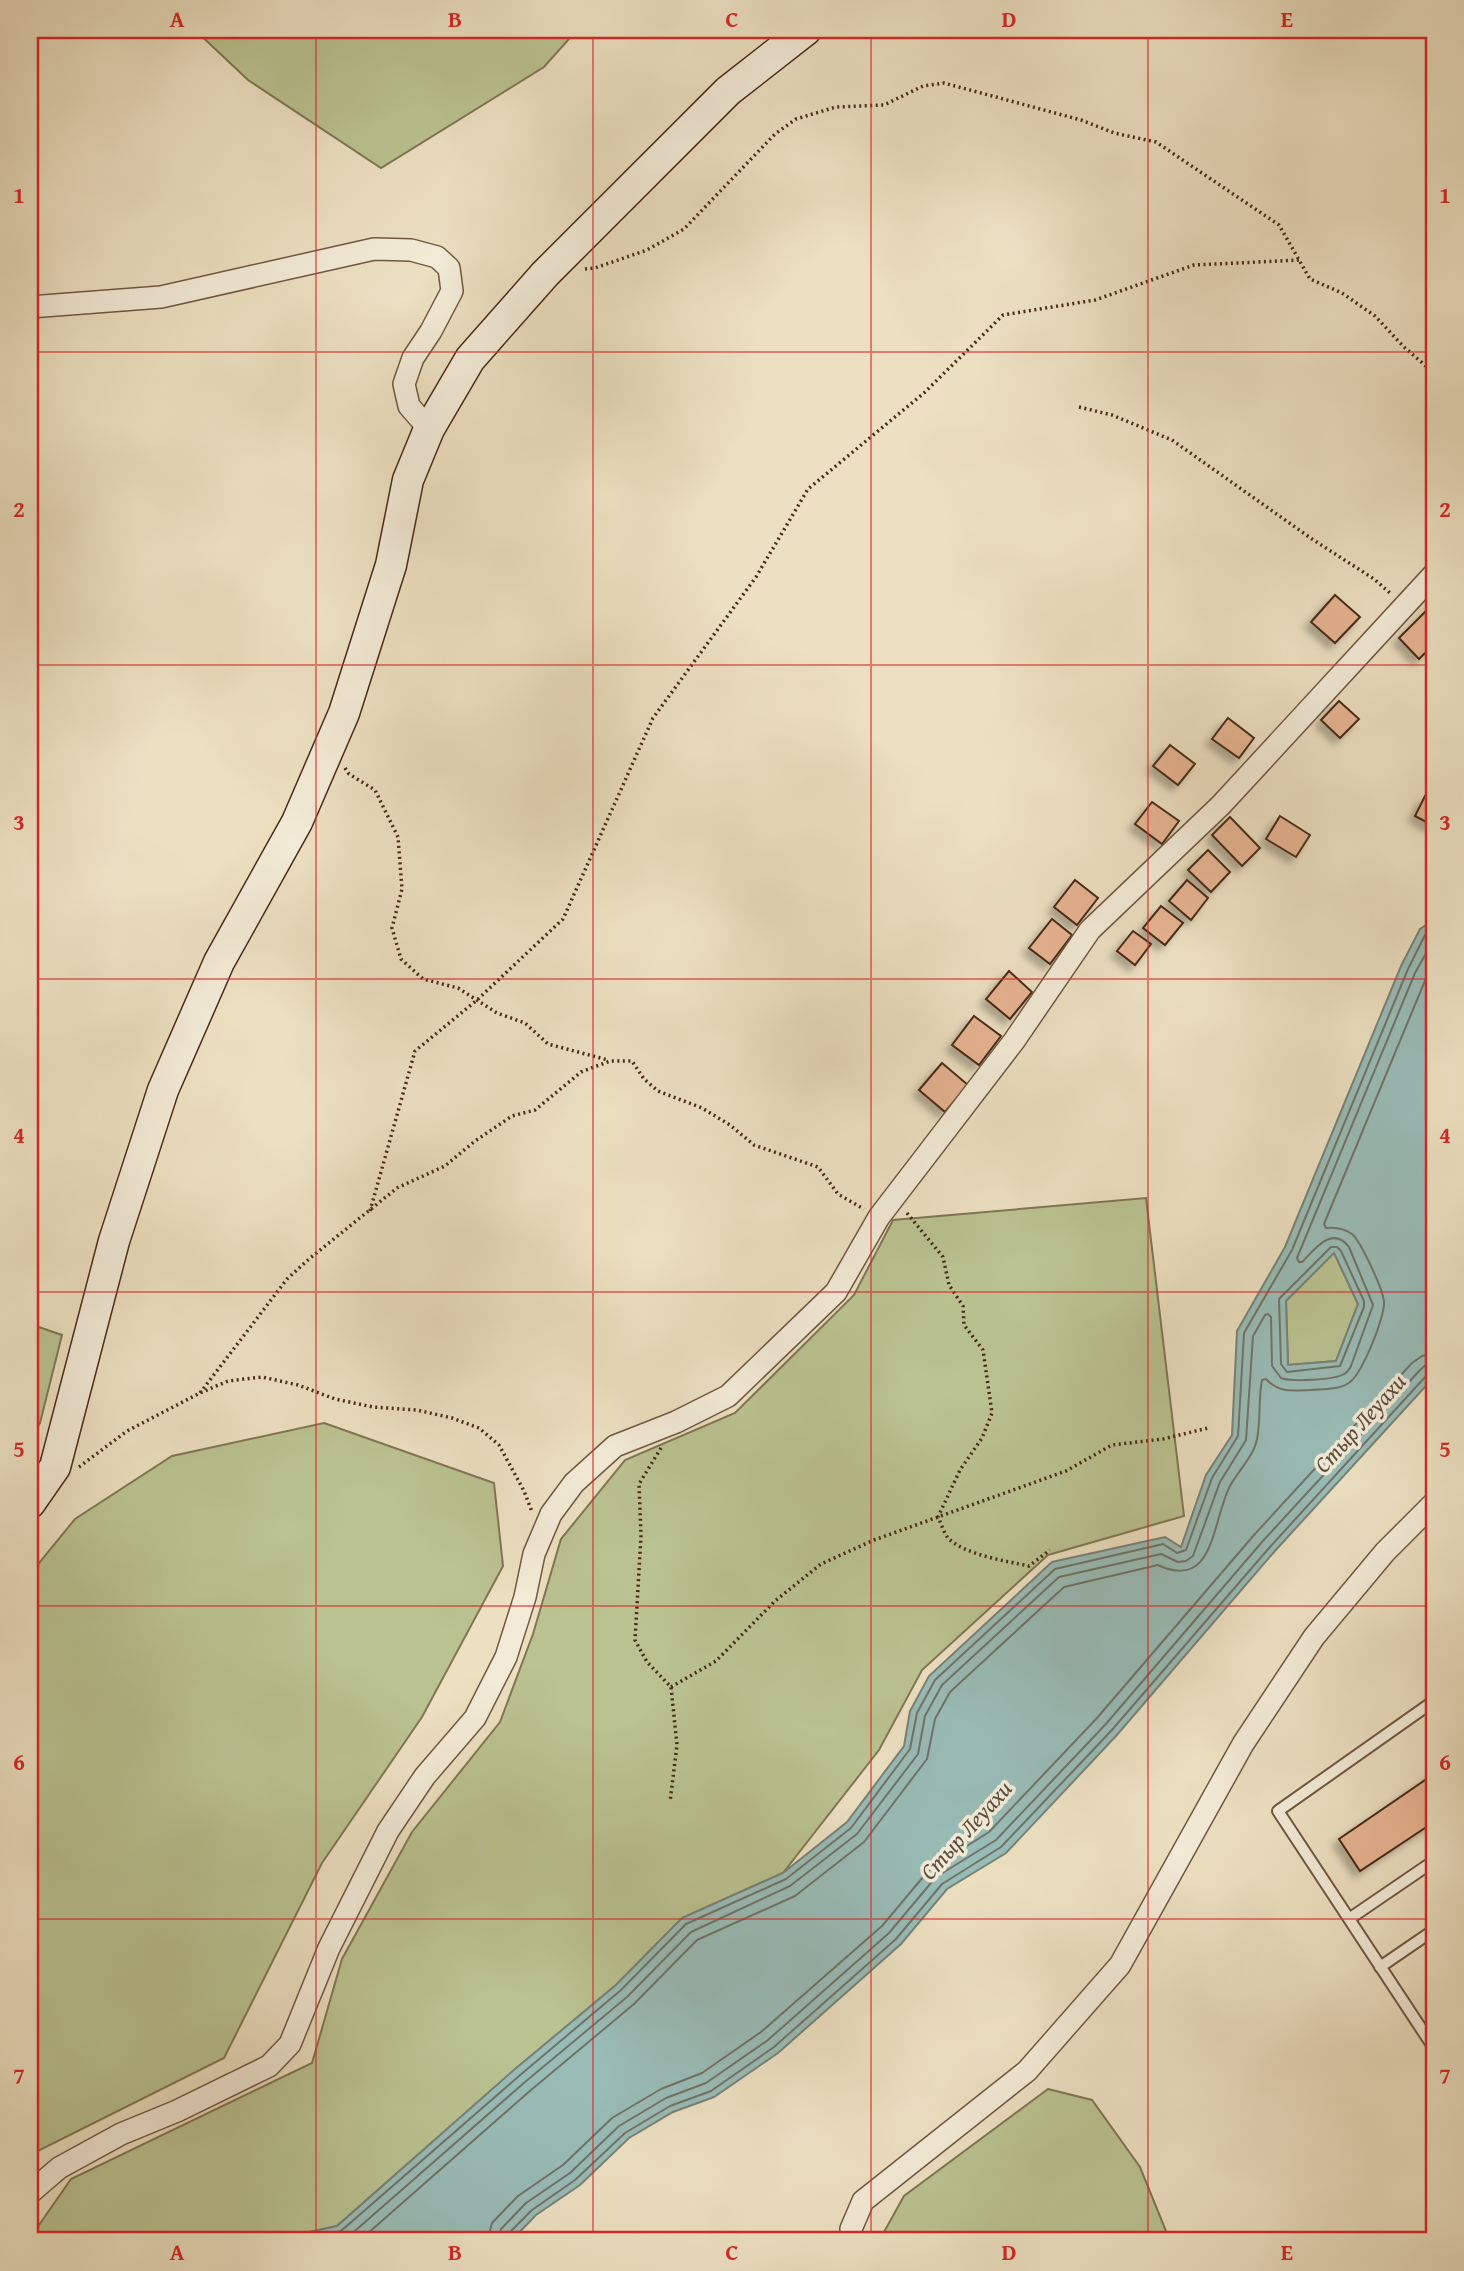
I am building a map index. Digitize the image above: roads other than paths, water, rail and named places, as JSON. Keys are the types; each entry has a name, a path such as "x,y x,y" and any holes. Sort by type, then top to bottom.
{"main road":[{"path":"30,1503 55,1467 114,1241 163,1090 219,962 297,822 344,713 391,565 408,480 429,429 470,359 545,274 728,90 806,30"}],"street":[{"path":"30,306 161,297 374,248 411,250 437,257 449,268 452,291 413,358 404,384 409,406 429,429"},
{"path":"30,2193 58,2168 121,2134 177,2111 269,2066 290,2044 329,1948 388,1830 425,1776 475,1718 506,1657 525,1597 534,1554 551,1514 574,1483 615,1446 676,1422 728,1396 836,1292 879,1217 1014,1041 1090,930 1221,805 1434,574"},
{"path":"852,2241 851,2229 863,2201 1027,2071 1120,1965 1243,1744 1314,1637 1385,1552 1434,1503"}],"lane":[{"path":"1434,1701 1278,1811 1430,2042 1434,2039"},
{"path":"1349,1919 1434,1861"},
{"path":"1380,1967 1434,1930"}],"water":[{"name":"Стыр Леуахи","path":"1434,920 1434,1377 1274,1552 1116,1736 1006,1853 947,1889 901,1944 778,2053 714,2097 673,2112 629,2138 580,2185 536,2215 511,2241 268,2241 337,2226 514,2070 616,1985 682,1918 783,1873 847,1822 904,1746 910,1711 929,1676 1052,1562 1165,1537 1181,1547 1206,1475 1232,1435 1237,1331 1285,1247 1401,966 1420,929","holes":["1334,1253 1358,1304 1336,1361 1288,1365 1286,1301"]}]}
